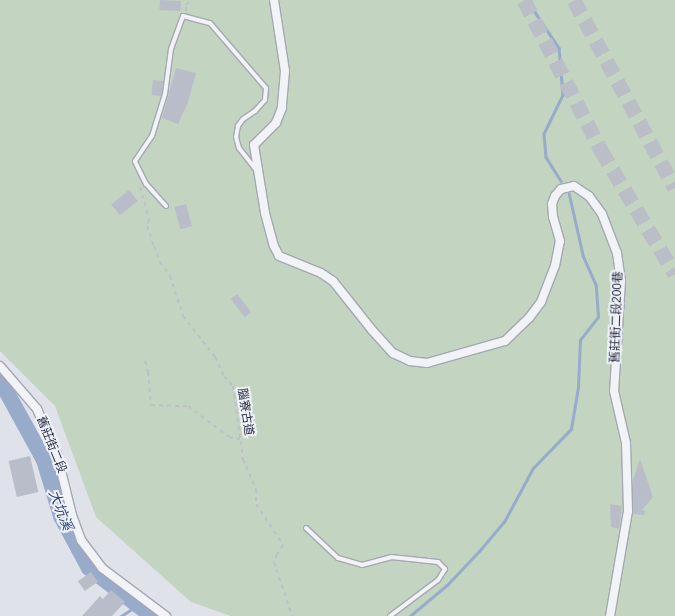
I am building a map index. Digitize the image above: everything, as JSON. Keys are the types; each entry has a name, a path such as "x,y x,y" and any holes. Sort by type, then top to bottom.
{"street":[{"path":"258,172 254,145 276,123 282,108 285,71 274,0"},
{"name":"舊莊街二段200巷","path":"258,172 264,213 279,256 321,273 333,281 393,353 410,361 426,363 505,341 529,318 541,302 556,266 560,241 553,217 552,204 555,196 561,189 574,186 588,196 602,214 617,253 621,281 614,391 626,443 628,511 610,616"},
{"name":"舊莊街二段","path":"0,366 37,410 57,454 72,515 81,540 102,568 166,616"}],"lane":[{"path":"166,206 146,184 134,161 152,136 165,94 171,49 183,16 210,23 266,88 265,100 238,126 236,137 239,148 258,172"},
{"path":"306,528 338,558 362,565 390,557 438,562 445,568 438,580 390,616"}],"path":[{"path":"186,17 186,5 191,0"},
{"name":"腦寮古道","path":"138,184 149,220 147,226 160,262 170,276 183,316 215,357 224,376 233,386 243,459 256,489 256,504 283,544 274,562 292,616"},
{"path":"145,361 151,405 188,406 229,437 240,439"}],"green space":[{"path":"0,0 675,0 675,616 231,616 191,602 96,517 55,406 0,351"}],"building":[{"path":"160,0 181,1 180,11 159,10"},
{"path":"176,68 196,73 188,102 178,124 162,118"},
{"path":"153,80 163,81 161,96 151,95"},
{"path":"129,190 138,201 120,215 111,204"},
{"path":"186,204 192,226 180,229 174,207"},
{"path":"237,294 251,312 245,317 231,299"},
{"path":"30,456 38,492 17,497 9,461"},
{"path":"640,459 653,497 642,510 645,511 644,515 633,514 633,480"},
{"path":"610,504 622,506 619,529 611,527"},
{"path":"91,572 98,582 85,591 78,581"},
{"path":"111,590 125,602 112,616 82,616 100,596 103,599"}],"waterway":[{"path":"527,0 559,48 563,95 544,134 546,157 561,181"},
{"path":"410,616 447,585 481,549 504,522 533,468 571,429 578,387 580,340 598,317 596,286 583,257 569,195"},
{"name":"大坑溪","path":"0,380 44,460 61,516 89,568 152,616"},
{"path":"121,616 138,605"}],"tunnel":[{"path":"524,0 601,150 675,274"},
{"path":"574,0 675,188"}]}
